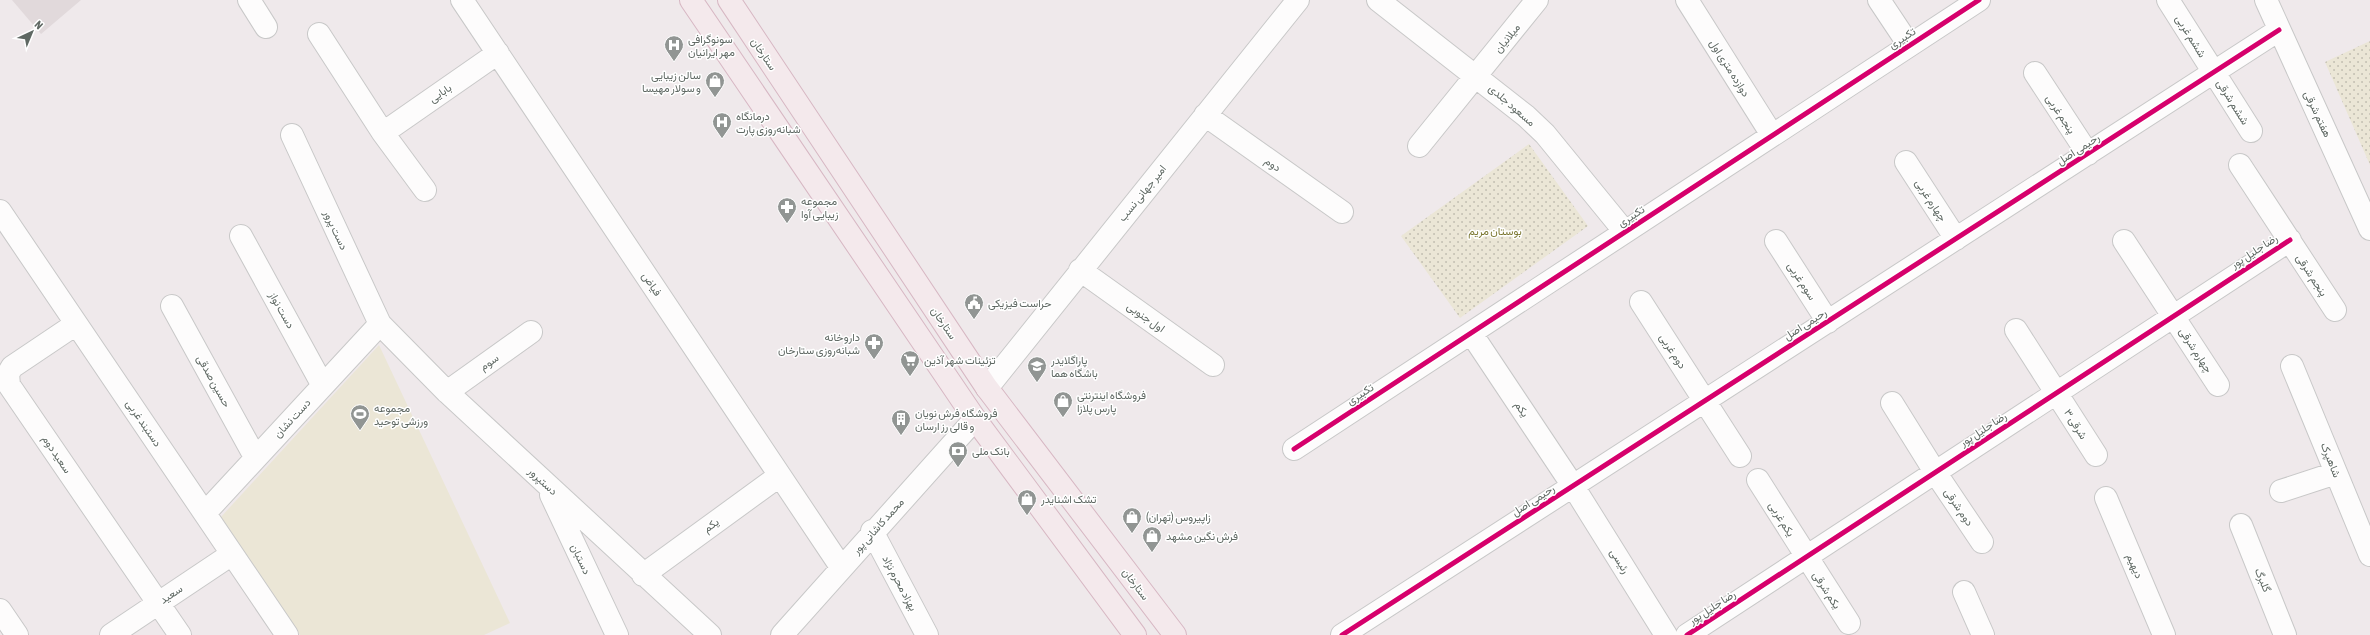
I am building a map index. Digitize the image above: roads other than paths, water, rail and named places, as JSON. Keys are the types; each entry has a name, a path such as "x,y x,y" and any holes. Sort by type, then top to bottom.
{"main road":[{"path":"691,0 975,419 1135,635"},
{"name":"ستارخان","path":"728,0 987,388 1175,635"}],"street":[{"path":"249,0 266,27"},
{"name":"فیاض","path":"462,0 779,476 842,567"},
{"name":"امیر جهانی نسب","path":"987,388 1080,270 1298,0"},
{"name":"مسعود جلدی","path":"1378,0 1476,76 1545,134 1625,232"},
{"name":"میلانیان","path":"1419,146 1537,0"},
{"name":"دوازده متری اول","path":"1687,0 1772,135"},
{"path":"1879,0 1909,45"},
{"name":"تکبیری","path":"1294,449 1978,0"},
{"name":"ششم غربی","path":"2168,0 2214,72"},
{"name":"هفتم شرقی","path":"2266,0 2370,229"},
{"name":"رحیمی اصل","path":"1342,635 1368,628 1573,486 2279,30"},
{"path":"319,34 383,133 425,190"},
{"name":"بابایی","path":"383,133 498,53"},
{"name":"ششم شرقی","path":"2214,72 2251,131"},
{"name":"پنجم غربی","path":"2035,73 2088,154"},
{"name":"دوم","path":"1205,115 1342,212"},
{"name":"دست پرور","path":"292,135 380,324"},
{"name":"چهارم غربی","path":"1906,162 1956,239"},
{"path":"2240,165 2290,240"},
{"name":"دستبند غربی","path":"0,211 287,635"},
{"name":"دست نواز","path":"241,236 322,384"},
{"name":"سوم غربی","path":"1776,240 1828,322"},
{"name":"پنجم شرقی","path":"2290,240 2335,310"},
{"name":"رضا جلیل پور","path":"1687,635 2290,240"},
{"path":"2124,241 2174,316"},
{"name":"اول جنوبی","path":"1080,270 1213,365"},
{"name":"دوم غربی","path":"1641,302 1705,401"},
{"name":"حسین صدقی","path":"172,306 255,457"},
{"name":"چهارم شرقی","path":"2174,316 2218,385"},
{"name":"سعید دوم","path":"76,324 12,367 8,374 9,385 180,635"},
{"name":"دست نشان","path":"204,513 322,384 380,324"},
{"name":"دستپرور","path":"380,324 447,392 710,635"},
{"path":"2016,330 2057,393"},
{"name":"سوم","path":"447,392 530,332"},
{"name":"یکم","path":"1471,333 1573,486"},
{"name":"شاهپرک","path":"2292,366 2370,555"},
{"name":"۳ شرقی","path":"2057,393 2096,455"},
{"path":"1705,401 1740,456"},
{"path":"1892,402 1935,472"},
{"name":"محمد کاشانی پور","path":"782,635 872,531 975,419"},
{"name":"دوم شرقی","path":"1935,472 1982,542"},
{"path":"2281,491 2336,473"},
{"name":"یکم","path":"643,574 779,476"},
{"name":"یکم غربی","path":"1758,480 1806,557"},
{"name":"دستبان","path":"545,483 617,635"},
{"name":"رئیسی","path":"1573,486 1666,635"},
{"name":"دیهیم","path":"2106,498 2164,635"},
{"name":"گلبرگ","path":"2241,525 2286,635"},
{"name":"بهزاد محرم نژاد","path":"872,531 927,635"},
{"name":"سعید","path":"111,635 232,554"},
{"name":"یکم شرقی","path":"1806,557 1849,623"},
{"path":"1964,592 1982,635"},
{"path":"0,610 17,635"}],"place":[{"name":"سونوگرافی مهر ایرانیان","path":"674,62"},
{"name":"سالن زیبایی و سولار مهیسا","path":"715,98"},
{"name":"درمانگاه شبانه‌روزی پارت","path":"722,139"},
{"name":"مجموعه زیبایی آوا","path":"787,224"},
{"name":"حراست فیزیکی","path":"974,320"},
{"name":"داروخانه شبانه‌روزی ستارخان","path":"874,360"},
{"name":"تزئینات شهر آذین","path":"910,377"},
{"name":"پاراگلایدر باشگاه هما","path":"1037,383"},
{"name":"فروشگاه اینترنتی پارس پلازا","path":"1063,418"},
{"name":"مجموعه ورزشی توحید","path":"360,431"},
{"name":"فروشگاه فرش نویان و قالی رز ارسان","path":"901,436"},
{"name":"بانک ملی","path":"958,468"},
{"name":"تشک اشنایدر","path":"1027,516"},
{"name":"زاپیروس (تهران)","path":"1132,534"},
{"name":"فرش نگین مشهد","path":"1152,553"}],"park label":[{"name":"بوستان مریم","path":"1495,231"}]}
